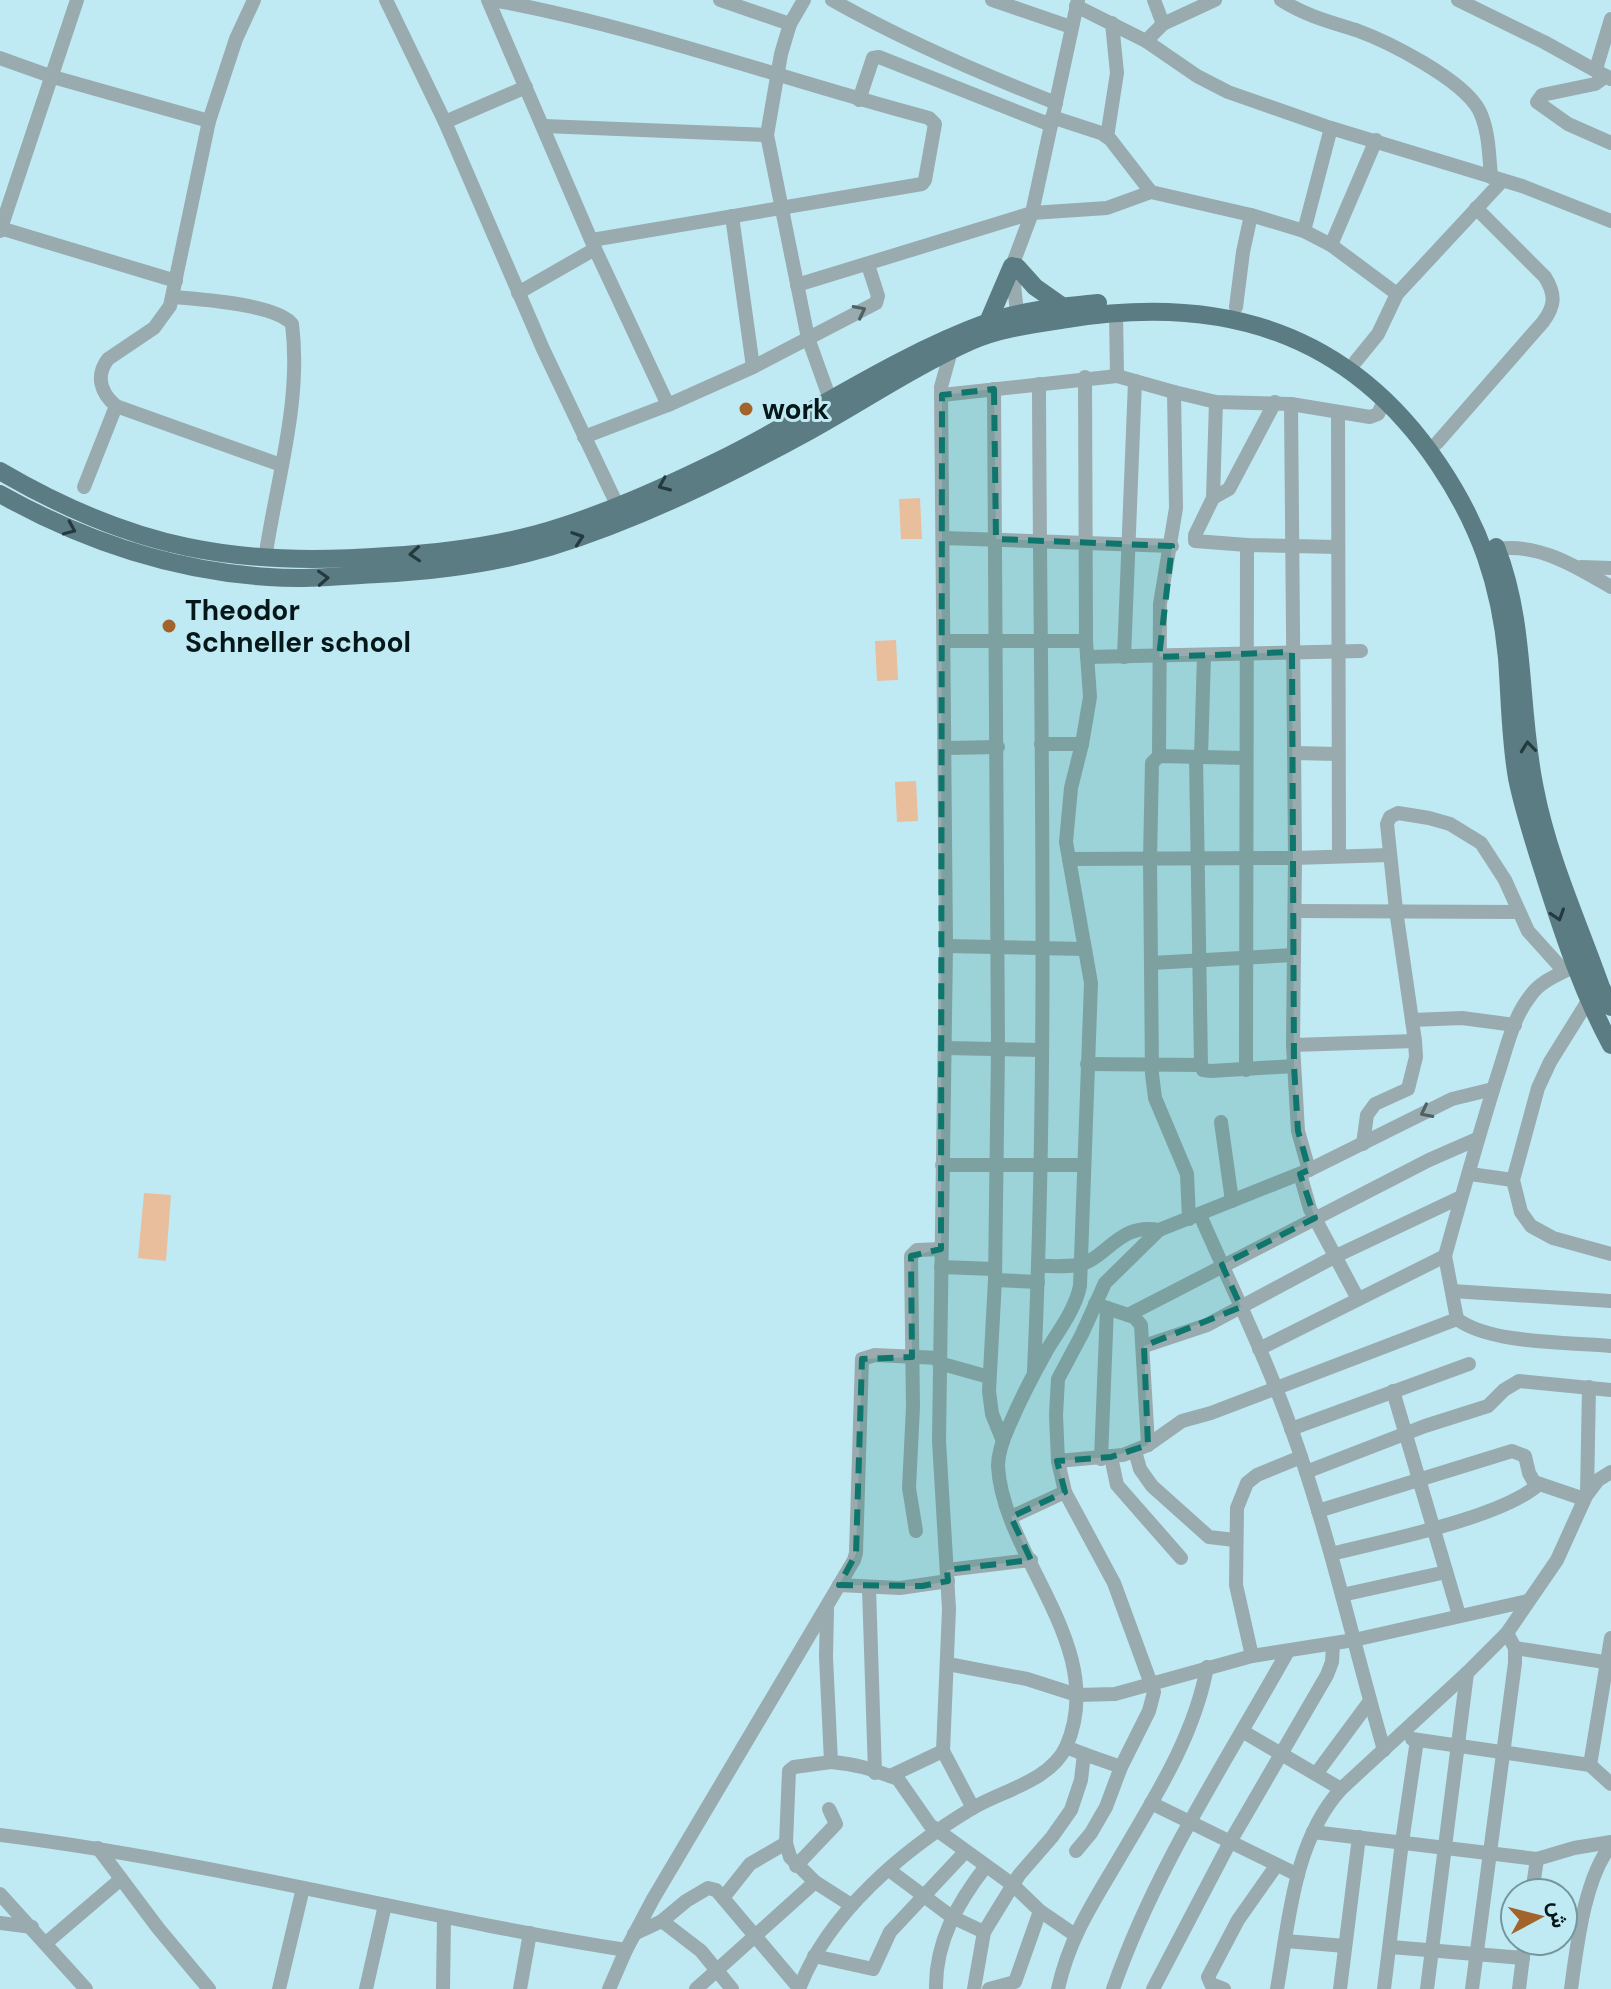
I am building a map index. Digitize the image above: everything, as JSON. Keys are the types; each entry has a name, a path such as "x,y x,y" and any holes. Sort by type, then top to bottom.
{"main road":[{"path":"988,322 1014,264 1035,287 1062,306"},
{"path":"621,512 682,495 803,434 926,363 974,340 1062,306 1127,300 1184,300 1236,307 1279,320 1322,341 1356,361 1387,387 1437,443 1498,549 1513,602 1515,663 1512,735 1522,799 1570,969 1611,1045"},
{"path":"0,494 68,529 148,558 217,572 273,578 315,578 543,549 621,512 937,343 988,322 1116,312 1175,311 1251,323 1298,341 1347,368 1385,399 1440,467 1483,544 1515,663 1542,820 1601,987 1611,1007"},
{"path":"0,471 72,510 134,534 186,548 265,559 313,561 464,558"}],"street":[{"path":"77,0 0,229 176,281"},
{"path":"254,0 236,39 209,121 173,297 166,314 154,328 115,353 103,365 101,373 103,391 116,406 281,465"},
{"path":"386,0 445,122 518,293 621,512"},
{"path":"491,0 567,15 777,73 934,121 924,181 593,245 518,293"},
{"path":"491,0 593,245 668,405"},
{"path":"720,0 790,24"},
{"path":"804,0 790,24 777,73 767,135 808,338 831,402"},
{"path":"832,0 890,31 1008,84 1053,115"},
{"path":"992,0 1071,27"},
{"path":"1154,0 1163,24"},
{"path":"1146,41 1163,24 1196,3 1215,0"},
{"path":"1281,0 1303,12 1384,42 1462,90 1479,110 1496,179 1476,208 1397,294 1378,334 1356,361"},
{"path":"1458,0 1604,75"},
{"path":"1022,320 1014,264 1032,213 1077,3 1228,92 1331,128 1496,179 1611,221"},
{"path":"1611,19 1604,75 1595,84 1542,95 1537,102 1568,124 1611,143"},
{"path":"1107,137 1117,73 1112,23"},
{"path":"859,100 873,58 879,57 1053,115 1107,137 1151,192"},
{"path":"0,58 53,77 209,121"},
{"path":"445,122 526,87"},
{"path":"544,126 767,135"},
{"path":"1304,231 1331,128"},
{"path":"1331,245 1376,140"},
{"path":"797,285 1032,213 1107,208 1151,192 1251,215 1304,231 1331,245 1397,294"},
{"path":"1437,443 1543,322 1553,305 1551,287 1545,277 1476,208"},
{"path":"1236,307 1251,215"},
{"path":"732,216 753,367"},
{"path":"584,437 668,405 753,367 877,302 868,265"},
{"path":"173,297 236,305 282,316 292,324 295,379 265,559"},
{"path":"1116,312 1117,376"},
{"path":"951,351 942,391 946,946 939,1441 947,1576 948,1664 943,1751 973,1808"},
{"path":"926,363 942,391"},
{"path":"942,391 994,389 1117,376 1216,402 1275,402 1375,416 1385,399"},
{"path":"634,1934 662,1921 708,1888 716,1890 799,1989 814,1956 851,1905 939,1831 973,1808 1041,1773 1066,1747 1072,1727 1077,1695 1063,1632 1011,1517 999,1473 999,1452 1034,1373 1075,1304 1080,1286 1091,983 1066,842 1071,788 1090,697 1086,641 1085,377"},
{"path":"1124,657 1135,381"},
{"path":"1034,1373 1041,1050 1039,384"},
{"path":"994,389 998,1049 989,1377 990,1405 1003,1441"},
{"path":"1174,392 1176,508 1172,546 1161,595 1159,756 1152,763 1150,859 1155,1098 1187,1174 1194,1217 1222,1265 1241,1307 1301,1457 1331,1554 1384,1750"},
{"path":"1216,402 1213,498 1195,541 1337,547"},
{"path":"1213,498 1229,489 1275,402"},
{"path":"1291,404 1295,858 1293,1045 1298,1131 1315,1218 1358,1299"},
{"path":"84,487 116,406"},
{"path":"1338,412 1339,856"},
{"path":"944,538 1172,546"},
{"path":"1246,1070 1247,545"},
{"path":"1498,549 1515,547 1530,550 1577,567 1611,587"},
{"path":"1577,567 1611,568"},
{"path":"945,641 1086,641"},
{"path":"1087,657 1361,651"},
{"path":"1204,655 1198,859 1201,1065 1206,1071 1294,1066"},
{"path":"1041,744 1082,744"},
{"path":"946,748 998,747"},
{"path":"1294,753 1338,754"},
{"path":"1159,756 1245,758"},
{"path":"1363,1144 1367,1115 1375,1104 1408,1089 1416,1057 1387,824 1392,815 1410,814 1450,824 1481,843 1505,880 1532,937 1570,969 1536,989 1522,1008 1493,1089 1445,1256 1457,1319 1471,1329 1496,1335 1611,1346"},
{"path":"1041,842 1066,842"},
{"path":"1069,859 1390,855"},
{"path":"1295,911 1519,912"},
{"path":"946,946 1084,949"},
{"path":"1152,963 1294,955"},
{"path":"1588,1001 1550,1062 1538,1088 1513,1180 1521,1212 1531,1226 1553,1238 1611,1254"},
{"path":"1412,1020 1462,1018 1515,1025"},
{"path":"1293,1045 1415,1041"},
{"path":"945,1048 1041,1050"},
{"path":"1087,1064 1201,1065"},
{"path":"1076,1851 1101,1819 1153,1698 1153,1684 1114,1583 1065,1492 1058,1461 1058,1379 1101,1306 1114,1272 1159,1230 1305,1172 1452,1099 1493,1089"},
{"path":"1221,1122 1232,1201"},
{"path":"1128,1315 1439,1154 1477,1139"},
{"path":"942,1165 1083,1165"},
{"path":"1470,1174 1513,1180"},
{"path":"1144,1346 1207,1325 1336,1256 1461,1197"},
{"path":"1038,1266 1080,1265 1125,1235 1139,1229 1159,1230"},
{"path":"916,1531 909,1488 911,1256 917,1250 941,1249"},
{"path":"1259,1349 1445,1256"},
{"path":"941,1267 1038,1282"},
{"path":"1452,1291 1611,1301"},
{"path":"1101,1306 1128,1315 1141,1325 1144,1346 1143,1475 1209,1537 1235,1540"},
{"path":"1101,1306 1106,1458 1117,1485 1181,1558"},
{"path":"1058,1461 1106,1458 1142,1448 1182,1421 1211,1413 1457,1319"},
{"path":"609,1989 634,1934 856,1554 862,1359 875,1355 939,1360 989,1377"},
{"path":"1291,1429 1469,1364"},
{"path":"1306,1472 1494,1404 1504,1390 1519,1381 1611,1390"},
{"path":"1586,1496 1589,1387"},
{"path":"1393,1391 1459,1615"},
{"path":"1318,1511 1420,1482 1512,1451 1525,1456 1531,1478 1539,1484 1586,1496"},
{"path":"1252,1656 1236,1585 1237,1508 1247,1483 1257,1475 1301,1457"},
{"path":"1277,1989 1298,1875 1313,1832 1325,1810 1341,1789 1507,1633 1557,1560 1586,1496 1598,1480 1611,1472"},
{"path":"1331,1554 1433,1528 1522,1497 1539,1484"},
{"path":"1011,1517 1065,1492"},
{"path":"839,1585 910,1587 947,1576 1031,1560"},
{"path":"1342,1595 1446,1572"},
{"path":"869,1588 883,1775"},
{"path":"948,1664 1027,1679 1077,1695 1115,1694 1252,1656 1354,1640 1528,1601"},
{"path":"827,1604 831,1762"},
{"path":"1472,1989 1515,1648 1507,1633"},
{"path":"1590,1765 1610,1663 1611,1638"},
{"path":"1153,1989 1230,1842 1327,1675 1332,1662 1333,1644"},
{"path":"1515,1648 1610,1663"},
{"path":"1113,1989 1138,1919 1288,1651"},
{"path":"1058,1989 1075,1935 1151,1803 1195,1715 1207,1667"},
{"path":"1427,1989 1467,1673"},
{"path":"1316,1774 1370,1701"},
{"path":"1242,1731 1341,1789"},
{"path":"1399,1736 1590,1765 1611,1784"},
{"path":"1384,1989 1417,1740"},
{"path":"1066,1747 1121,1767"},
{"path":"883,1775 943,1751"},
{"path":"974,1989 984,1932 1013,1885 1071,1810 1081,1780 1084,1754"},
{"path":"851,1905 815,1882 790,1857 786,1843 789,1771 794,1767 831,1762 862,1765 901,1781 926,1820 1075,1935"},
{"path":"1151,1803 1298,1875"},
{"path":"796,1866 836,1824 829,1809"},
{"path":"1313,1832 1537,1859 1574,1848 1611,1844"},
{"path":"0,1835 191,1864 444,1918 626,1950"},
{"path":"1340,1989 1359,1837"},
{"path":"723,1898 750,1864 786,1843"},
{"path":"1571,1989 1592,1884 1611,1844"},
{"path":"98,1848 209,1989"},
{"path":"814,1956 873,1969 890,1932 965,1852"},
{"path":"1534,1877 1537,1859"},
{"path":"936,1989 941,1948 952,1917 986,1866"},
{"path":"1224,1989 1208,1982 1208,1977 1233,1928 1276,1866"},
{"path":"889,1870 952,1917 984,1932"},
{"path":"46,1943 121,1879"},
{"path":"696,1989 815,1882"},
{"path":"279,1989 303,1888"},
{"path":"0,1894 86,1989"},
{"path":"366,1989 385,1905"},
{"path":"989,1989 1015,1982 1040,1911"},
{"path":"443,1989 444,1918"},
{"path":"662,1921 689,1940 732,1989"},
{"path":"0,1923 32,1927"},
{"path":"520,1989 530,1933"},
{"path":"1286,1941 1345,1946"},
{"path":"1391,1947 1523,1958 1519,1989"}],"highlighted area":[{"path":"994,389 996,539 1172,546 1159,657 1292,652 1294,1066 1298,1131 1309,1170 1300,1174 1315,1218 1222,1265 1241,1307 1144,1346 1148,1445 1111,1457 1057,1461 1065,1492 1011,1517 1031,1560 947,1570 948,1581 922,1586 839,1585 856,1554 862,1359 912,1357 911,1256 941,1249 942,395"}],"shaded area":[{"path":"920,498 922,539 901,539 899,499"},
{"path":"896,640 898,680 877,681 875,641"},
{"path":"916,781 918,821 897,822 895,782"},
{"path":"144,1193 171,1195 166,1261 138,1258"}],"place":[{"name":"work","path":"746,409"},
{"name":"Theodor Schneller school","path":"169,626"}]}
